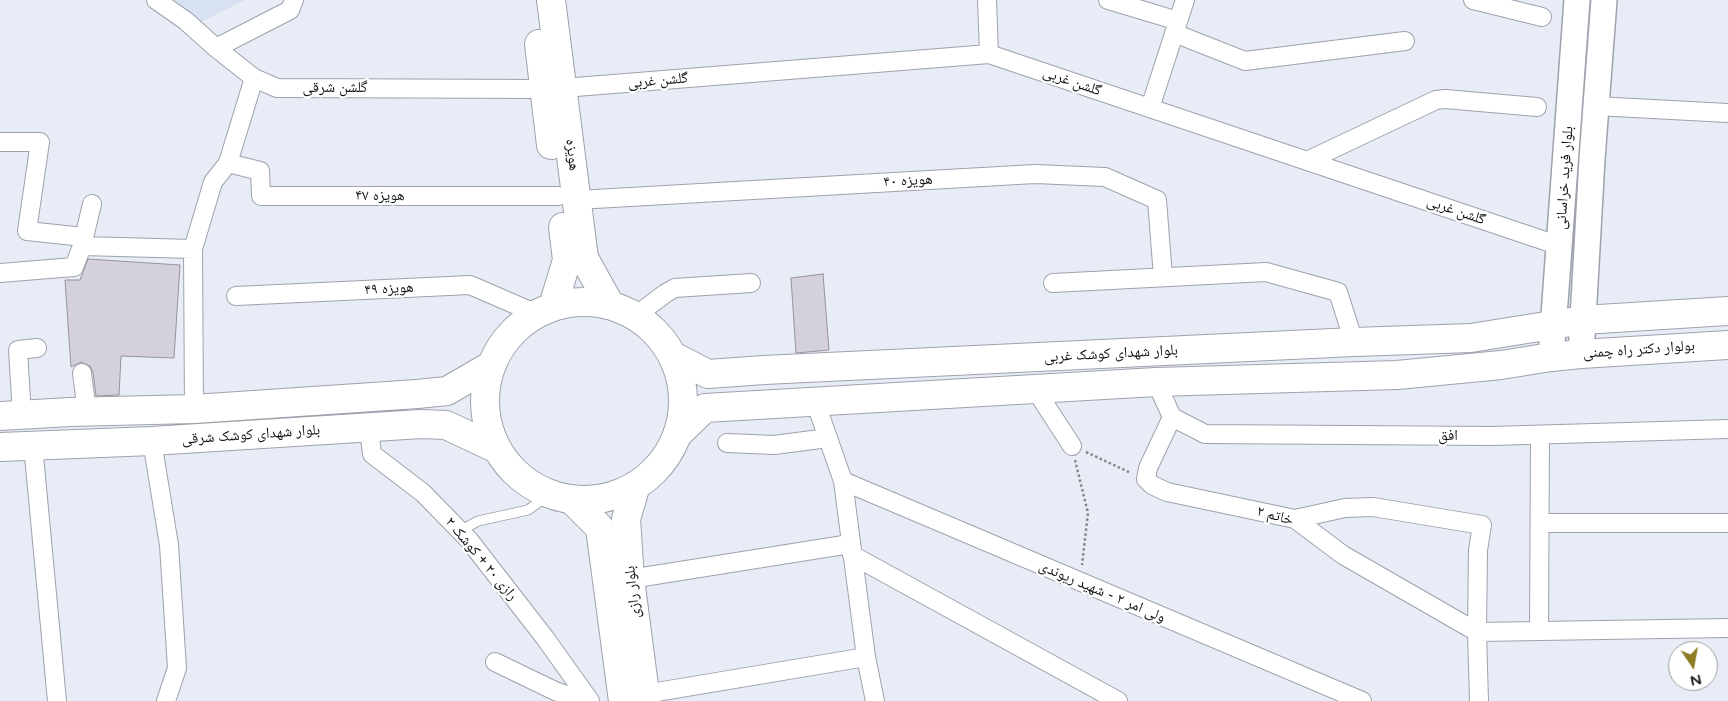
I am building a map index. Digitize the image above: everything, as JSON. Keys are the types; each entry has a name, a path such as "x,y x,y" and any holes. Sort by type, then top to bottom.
{"main road":[{"name":"هویزه","path":"534,0 553,89 568,198 584,258 610,305"},
{"name":"هویزه","path":"552,0 553,89"},
{"name":"هویزه","path":"545,310 567,260 568,198"},
{"path":"497,449 488,424 485,398 490,366 500,348 516,329 545,310 587,302 610,305 635,316 657,333 673,356 684,395 678,435 671,450 661,463 650,475 636,485 611,496 562,498"},
{"path":"1553,324 1582,320 1728,312"},
{"name":"بلوار شهدای کوشک غربی","path":"673,356 708,374 1354,342 1471,338 1553,324"},
{"path":"1392,341 1397,375"},
{"name":"بولوار دکتر راه چمنی","path":"1551,357 1728,345"},
{"name":"بلوار شهدای کوشک غربی","path":"678,435 705,408 1156,382 1397,375 1492,366 1551,357"},
{"name":"بلوار شهدای کوشک شرقی","path":"11,416 194,409 447,391 490,366"},
{"path":"446,425 454,418 456,408 453,399 447,391"},
{"name":"بلوار شهدای کوشک شرقی","path":"0,447 152,441 421,424 446,425 497,449"},
{"name":"بلوار رازی","path":"497,449 519,476 562,498 600,528 638,699"},
{"name":"بلوار رازی","path":"636,485 626,519 638,699"}],"street":[{"name":"گلشن شرقی","path":"156,0 186,21 254,78 276,88 553,89"},
{"path":"216,48 290,10 294,0"},
{"path":"987,0 989,54"},
{"path":"1108,0 1176,27 1245,61 1405,40"},
{"path":"1150,108 1185,0"},
{"path":"1473,0 1542,17"},
{"name":"بلوار فرید خراسانی","path":"1551,357 1577,0"},
{"name":"بلوار فرید خراسانی","path":"1581,354 1592,159 1604,0"},
{"name":"گلشن غربی","path":"553,89 989,54 1560,246"},
{"path":"194,409 193,249 213,182 228,163 254,78"},
{"path":"1307,161 1436,100 1445,99 1537,107"},
{"path":"1596,106 1728,114"},
{"path":"0,142 40,142 27,231 83,242 193,249"},
{"path":"1566,156 1592,159"},
{"name":"هویزه ۴۷","path":"228,163 260,170 261,196 568,198"},
{"name":"هویزه ۴۰","path":"568,198 1035,174 1106,177 1157,200 1163,277"},
{"path":"0,273 74,268 83,242 92,204"},
{"path":"1053,283 1266,272 1338,292 1354,342"},
{"path":"635,316 675,288 752,282"},
{"name":"هویزه ۴۹","path":"236,296 470,285 545,310"},
{"path":"11,416 18,350 37,348"},
{"path":"82,373 87,412"},
{"path":"1146,480 1148,468 1172,417 1156,382"},
{"path":"1035,389 1072,446"},
{"path":"815,401 843,481 866,657 878,700"},
{"name":"افق","path":"1172,417 1205,434 1540,435 1728,429"},
{"name":"رازی ۲۰ + کوشک ۲","path":"369,428 372,454 423,493 469,540 545,638 590,701"},
{"path":"1539,630 1540,435"},
{"path":"727,443 774,445 828,438"},
{"path":"152,441 169,545 177,668 166,701"},
{"path":"33,446 57,701"},
{"name":"خاتم ۲","path":"1146,480 1167,492 1295,519 1343,555 1477,632"},
{"name":"ولی امر ۲ - شهید ریوندی","path":"843,481 1362,701"},
{"path":"1295,519 1345,508 1373,507 1482,525 1478,550 1477,632 1479,701"},
{"path":"1540,522 1728,522"},
{"path":"630,580 725,564 851,550 1118,701"},
{"path":"1477,632 1728,628"},
{"path":"638,699 745,677 866,657"},
{"path":"495,662 555,691 584,701"}],"lane":[{"path":"460,531 478,521 528,510 562,498"}],"path":[{"path":"1072,446 1146,480"},
{"path":"1072,446 1088,513 1080,582"}],"shaded area":[{"path":"171,0 245,0 201,22"}],"building":[{"path":"88,259 180,265 174,358 121,356 119,395 96,396 93,372 90,366 81,362 71,367 65,280 80,280"},
{"path":"823,274 829,350 796,353 791,278"}]}
